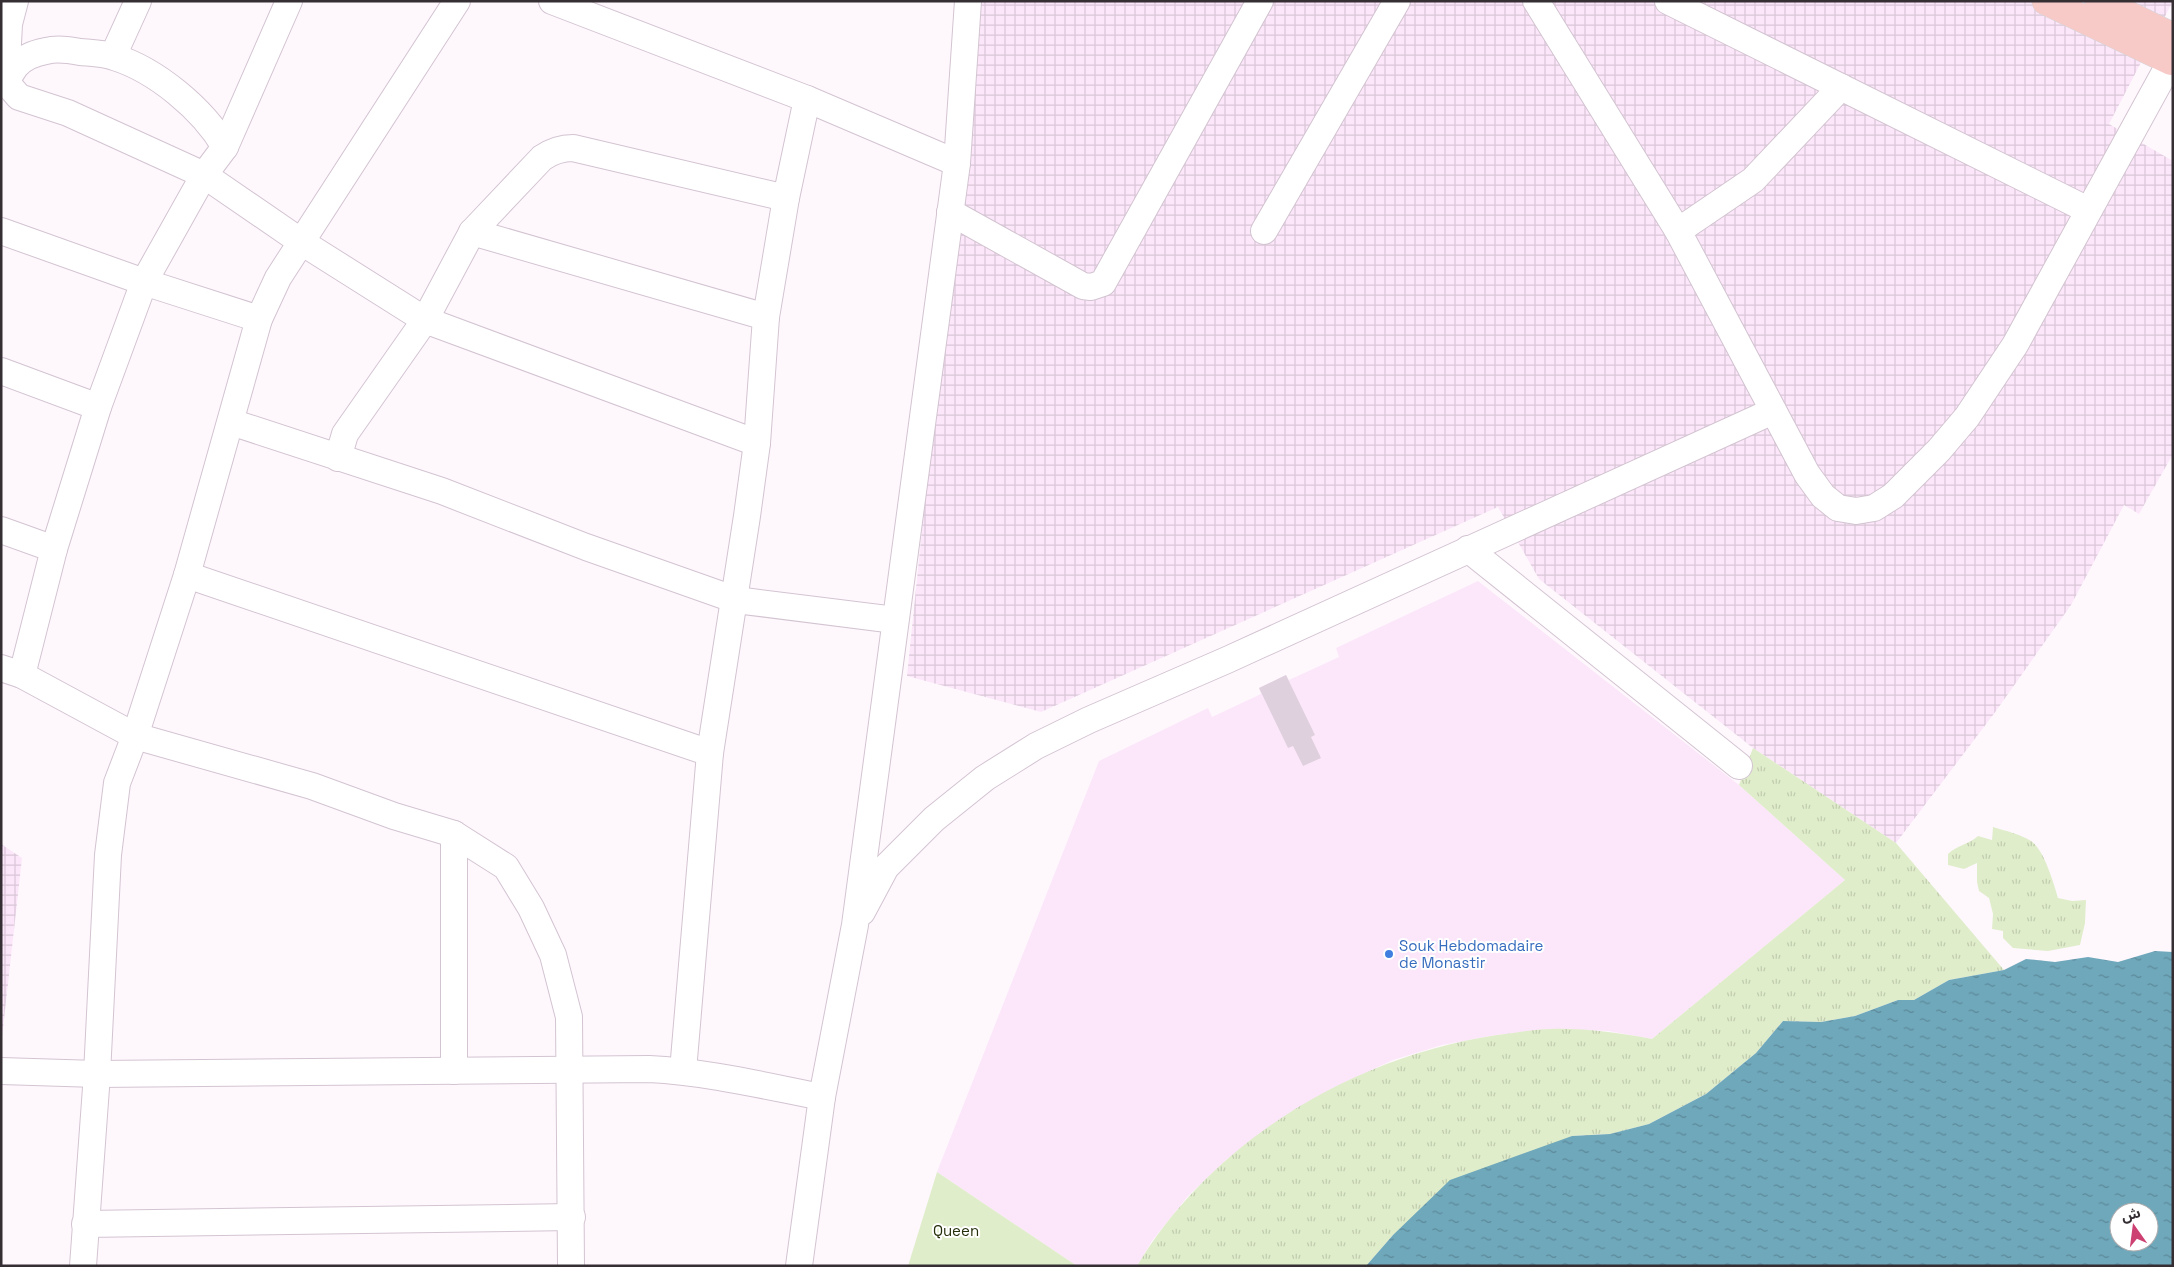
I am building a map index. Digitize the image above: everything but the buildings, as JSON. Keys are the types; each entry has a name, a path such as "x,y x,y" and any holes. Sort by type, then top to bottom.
{"main road":[{"path":"2046,1 2172,52"},
{"path":"2099,1 2172,52"}],"street":[{"path":"4,83 9,24 15,1"},
{"path":"113,56 138,1"},
{"path":"289,1 225,147 204,175 144,282 98,407 54,549 12,672 135,736 312,786 454,834 506,867 531,908 554,955 569,1017 571,1070 571,1266"},
{"path":"82,1266 97,1074 108,855 118,784 187,575 259,319 278,278 457,1"},
{"path":"552,1 807,99 957,163"},
{"path":"799,1266 822,1097 855,925 957,163 968,1"},
{"path":"950,212 1083,286 1091,287 1103,283 1260,1"},
{"path":"1264,230 1396,1"},
{"path":"1536,1 1678,232 1807,474 1823,496 1838,508 1856,511 1874,508 1894,496 1939,450 1967,417 1988,387 2015,345 2172,52"},
{"path":"1668,1 2088,210"},
{"path":"4,83 16,66 26,57 46,50 66,50 113,56 145,70 189,103 212,126 225,147"},
{"path":"4,83 19,97 68,113 204,175 303,242 425,320 756,443"},
{"path":"1678,232 1753,180 1841,87"},
{"path":"683,1071 710,753 736,600 756,443 766,316 786,198 807,99"},
{"path":"338,458 344,434 425,320 472,232 542,158 550,152 562,148 573,148 786,198"},
{"path":"1,231 144,282 259,319"},
{"path":"472,232 766,316"},
{"path":"1,371 98,407"},
{"path":"855,925 886,867 934,819 978,784 1027,752 1089,720 1227,660 1773,411"},
{"path":"231,422 442,491 586,547 736,600 895,620"},
{"path":"1,530 54,549"},
{"path":"1468,549 1739,766"},
{"path":"187,575 710,753"},
{"path":"454,834 454,1071"},
{"path":"1,1071 97,1074 571,1070 683,1071 822,1097"},
{"path":"85,1224 572,1217"}],"shaded area":[{"path":"970,1 2173,1 2109,124 2173,161 2173,454 2139,514 2124,505 2071,605 1996,711 1896,843 1753,748 1539,579 1498,507 1041,712 907,676 963,131"},
{"name":"Souk Hebdomadaire de Monastir","path":"1478,581 1739,785 1845,880 1652,1039 1608,1031 1550,1029 1496,1035 1442,1045 1393,1060 1331,1089 1275,1123 1227,1159 1188,1196 1152,1241 1137,1266 1077,1266 937,1172 1099,761 1208,708 1212,717 1261,694 1259,688 1286,675 1289,680 1339,657 1336,648"},
{"path":"1,844 22,858 1,1046"}],"green space":[{"path":"1753,748 1896,843 2004,970 1949,980 1914,1000 1898,1000 1855,1016 1821,1022 1783,1021 1756,1053 1706,1094 1649,1124 1610,1134 1572,1136 1393,1235 1366,1266 1137,1266 1169,1219 1208,1177 1251,1140 1298,1107 1349,1080 1402,1058 1457,1043 1551,1029 1602,1031 1652,1039 1845,880 1739,785"},
{"path":"1993,827 2022,836 2036,845 2048,867 2058,898 2072,901 2086,900 2085,923 2080,945 2048,951 2013,948 2003,938 2003,931 1992,929 1993,914 1989,898 1979,891 1977,863 1964,869 1948,865 1948,854 1978,836 1992,840"},
{"name":"Queen","path":"937,1172 1077,1266 908,1266"}],"water":[{"path":"2155,951 2173,952 2173,1266 1366,1266 1393,1235 1450,1180 1572,1136 1610,1134 1649,1124 1706,1094 1756,1053 1783,1021 1821,1022 1855,1016 1898,1000 1914,1000 1949,980 2004,970 2026,959 2055,962 2088,957 2118,962"}],"place":[{"name":"Souk Hebdomadaire de Monastir","path":"1389,954"}]}
